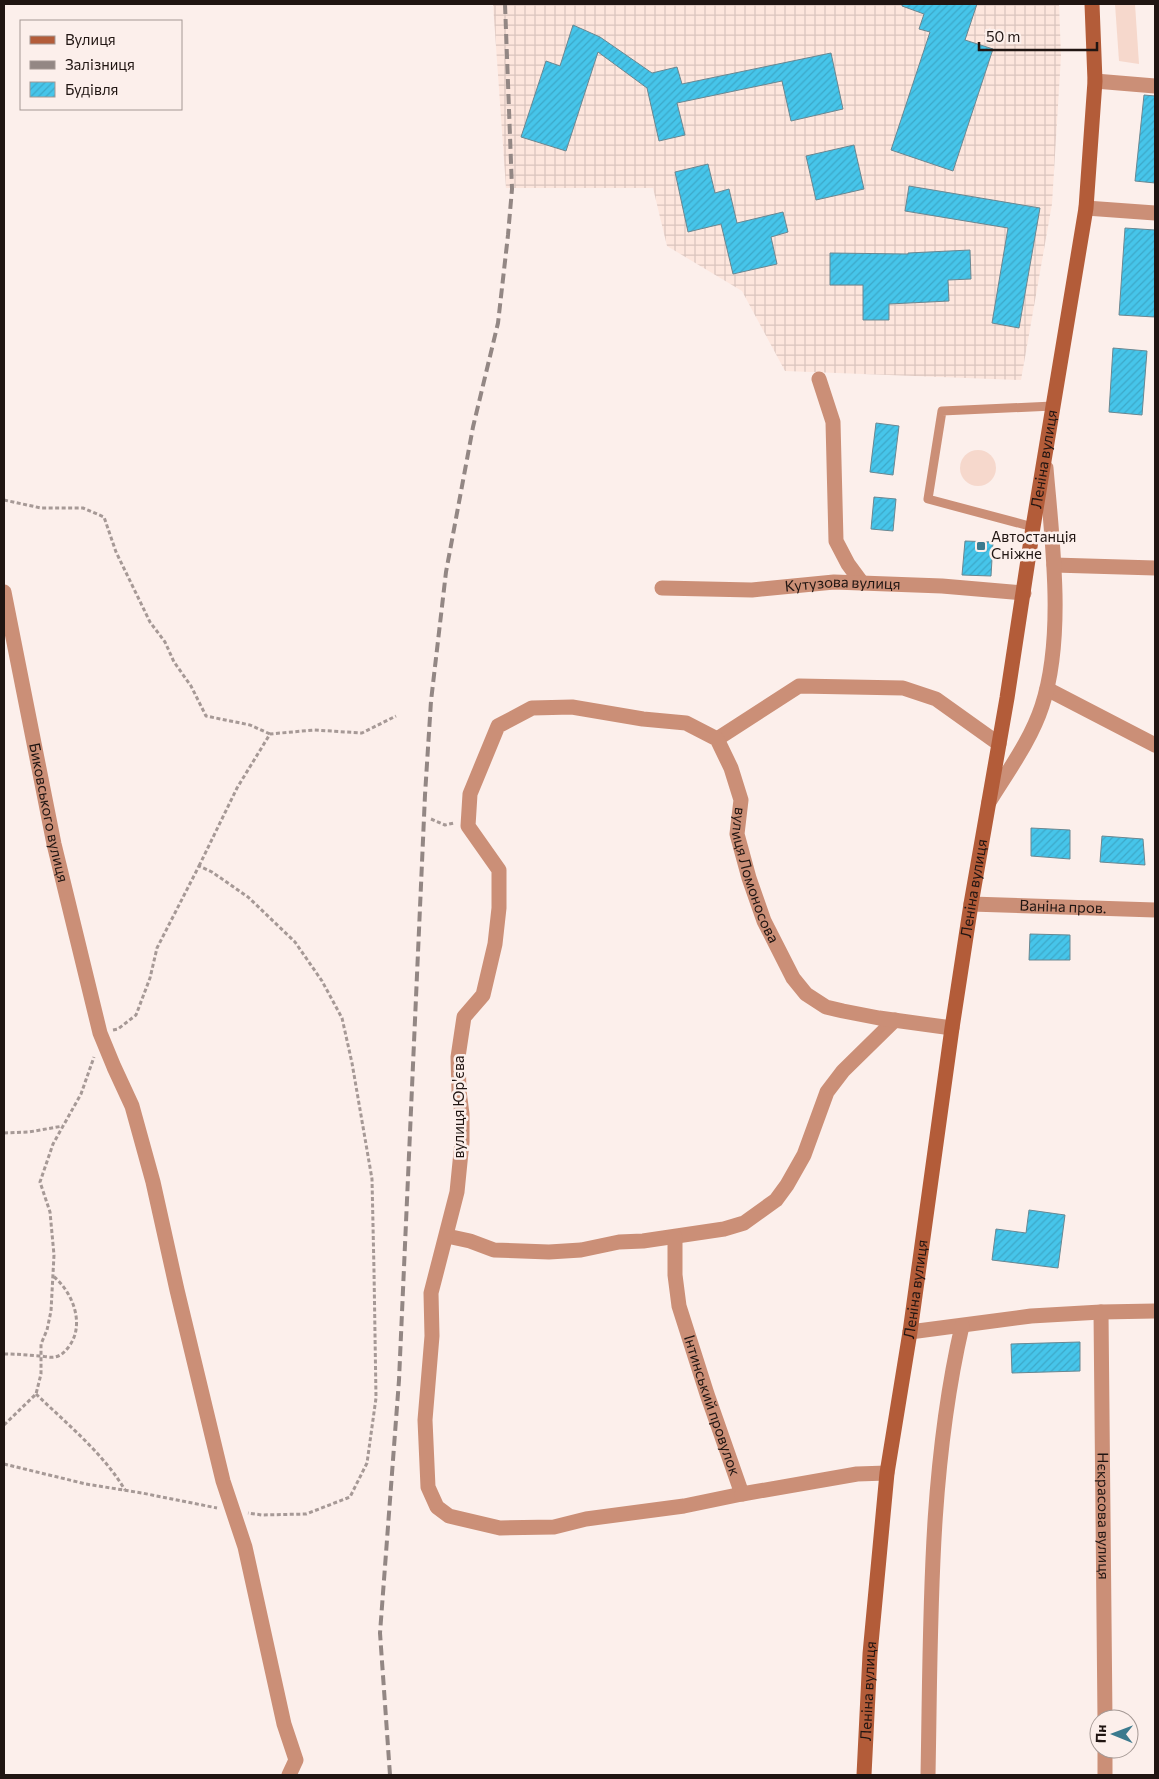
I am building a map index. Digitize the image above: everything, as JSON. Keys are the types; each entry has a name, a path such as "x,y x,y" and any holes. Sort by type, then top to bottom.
{"main road":[{"name":"Леніна вулиця","path":"864,1775 870,1654 887,1473 910,1332 971,904 1024,593 1033,527 1086,208 1094,81 1092,4"}],"street":[{"path":"1094,81 1155,86"},
{"path":"1086,208 1155,213"},
{"path":"819,379 833,422 836,541 848,564 862,583"},
{"path":"988,803 1034,725 1047,689 1051,666 1054,633 1054,565 1045,459"},
{"path":"1054,565 1155,568"},
{"name":"Кутузова вулиця","path":"662,588 752,590 834,582 942,586 1024,593"},
{"name":"Биковського вулиця","path":"4,592 54,844 100,1032 132,1106 153,1182 177,1290 224,1481 245,1547 284,1724 296,1760 289,1775"},
{"path":"468,819 470,794 498,726 532,708 572,707 643,719 686,723 717,739 799,686 903,688 936,699 999,744"},
{"path":"1047,689 1155,745"},
{"name":"вулиця Ломоносова","path":"717,739 741,800 737,834 764,922 793,978 806,994 826,1007 952,1028"},
{"name":"вулиця Юр'єва","path":"437,1507 428,1487 425,1420 432,1336 432,1293 457,1192 462,1142 458,1057 464,1017 483,995 495,944 498,908 499,870 468,826 468,819"},
{"name":"Ваніна пров.","path":"971,904 1155,910"},
{"path":"447,1236 470,1241 494,1250 523,1252 581,1250 618,1242 724,1230 744,1223 776,1200 804,1155 827,1092 843,1070 895,1020"},
{"name":"Інтинський провулок","path":"437,1507 449,1516 500,1528 526,1529 554,1527 586,1519 684,1506 742,1494 706,1394 678,1306 674,1237"},
{"path":"910,1332 1031,1316 1155,1311"},
{"name":"Нєкрасова вулиця","path":"1101,1312 1105,1709"},
{"path":"928,1775 933,1533 949,1384 962,1326"},
{"path":"742,1494 857,1474 887,1473"},
{"path":"1105,1759 1106,1775"}],"lane":[{"path":"1033,527 928,499 942,411 1053,406"}],"path":[{"path":"4,500 42,508 84,508 104,517 116,552 150,622 165,642 174,662 191,686 206,716 250,724 270,734 314,730 362,733 396,716"},
{"path":"4,1425 36,1394 42,1374 42,1344 51,1311 54,1255 50,1212 40,1182 53,1144 81,1094 96,1054 97,1040 100,1032 118,1029 136,1015 150,978 157,948 237,788 270,734"},
{"path":"431,819 445,825 468,819"},
{"path":"4,1464 86,1484 262,1515 306,1514 350,1497 367,1463 376,1398 372,1179 352,1062 342,1018 322,980 294,942 248,897 212,872 199,866"},
{"path":"4,1133 29,1132 63,1126"},
{"path":"4,1354 54,1357 64,1353 71,1344 76,1332 76,1320 70,1294 62,1283 53,1276"},
{"path":"36,1394 90,1446 116,1476 125,1490"}],"shaded area":[{"path":"493,4 1059,4 1061,56 1052,204 1021,380 785,371 742,291 667,246 653,188 506,188"},
{"path":"1115,4 1135,4 1139,64 1119,61"},
{"path":"978,450 990,456 996,468 990,480 978,486 966,480 960,468 966,456"}],"building":[{"path":"902,4 977,4 965,40 993,49 953,171 891,150 930,32 919,29 924,14 902,6"},
{"path":"573,25 600,37 652,73 677,67 682,84 831,53 843,109 791,121 782,81 677,103 685,135 659,141 647,88 598,52 566,151 521,137 546,61 560,66"},
{"path":"1144,95 1155,96 1155,183 1135,181"},
{"path":"854,145 864,189 816,200 806,156"},
{"path":"708,164 715,193 729,189 737,223 783,212 788,232 771,237 777,264 733,274 721,224 688,232 675,172"},
{"path":"909,186 1040,208 1019,328 992,323 1008,228 905,211"},
{"path":"1125,228 1155,230 1155,317 1119,315"},
{"path":"970,250 971,279 948,280 949,301 889,304 889,320 863,320 863,285 830,285 830,253 908,254"},
{"path":"1113,348 1147,351 1142,415 1109,412"},
{"path":"876,423 899,426 893,475 870,472"},
{"path":"874,497 896,499 893,531 871,529"},
{"path":"965,541 993,542 991,576 962,575"},
{"path":"1031,828 1070,830 1070,859 1031,856"},
{"path":"1102,836 1143,839 1145,865 1100,862"},
{"path":"1030,934 1070,935 1070,960 1029,960"},
{"path":"1029,1210 1065,1215 1058,1268 992,1260 996,1229 1026,1233"},
{"path":"1080,1342 1080,1371 1012,1373 1011,1344"}],"railway":[{"path":"390,1775 380,1633 399,1380 425,795 431,701 446,572 473,427 498,323 508,235 512,189 505,4"}],"place":[{"name":"Автостанція Сніжне","path":"981,546"}]}
